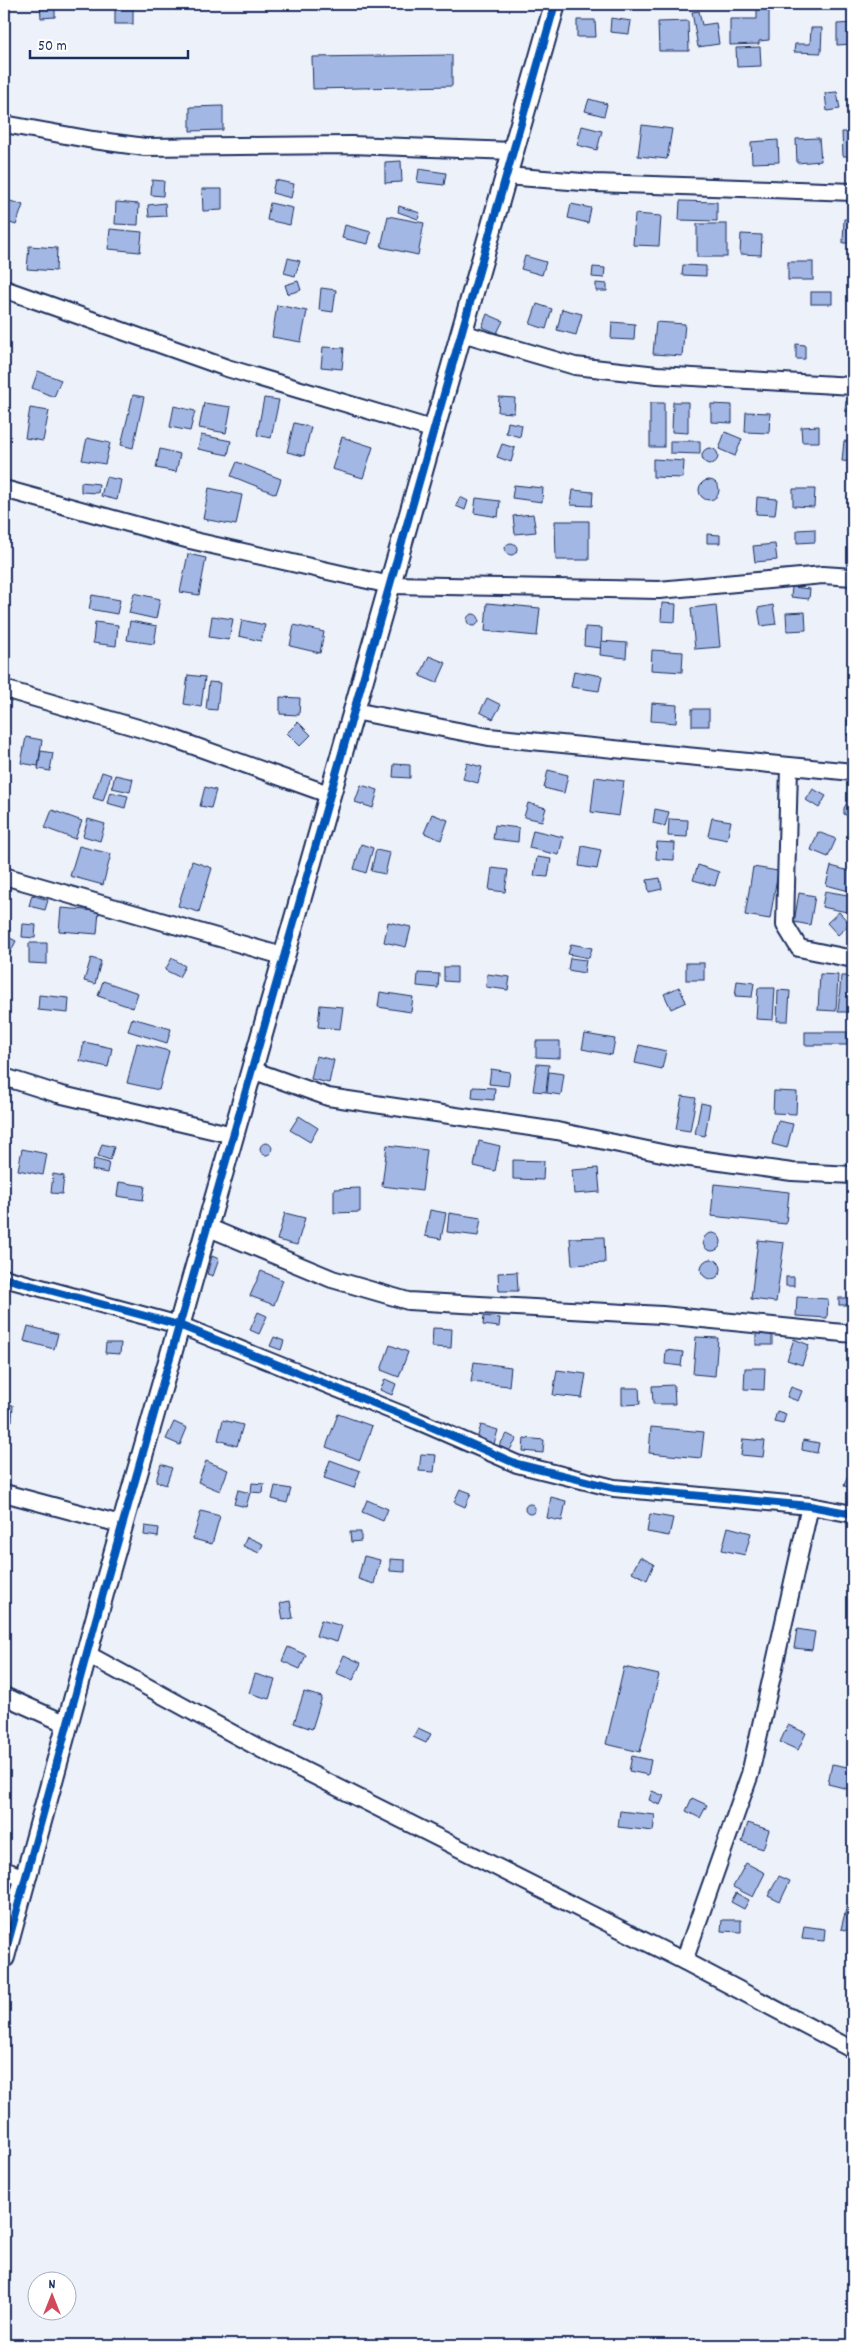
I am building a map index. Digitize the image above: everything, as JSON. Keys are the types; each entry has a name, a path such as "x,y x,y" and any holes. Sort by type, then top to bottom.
{"street":[{"path":"4,1957 179,1325 286,957 554,4"},
{"path":"4,124 145,147 352,145 512,151"},
{"path":"506,176 604,184 853,192"},
{"path":"4,289 227,368 435,430"},
{"path":"462,333 575,366 658,375 853,386"},
{"path":"4,489 190,540 390,585 659,590 823,574 853,577"},
{"path":"4,689 168,737 331,796"},
{"path":"354,711 489,737 853,772"},
{"path":"789,767 785,925 799,948 853,960"},
{"path":"4,876 286,957"},
{"path":"252,1070 328,1097 557,1131 676,1156 792,1172 853,1175"},
{"path":"4,1077 58,1094 233,1135"},
{"path":"207,1227 332,1279 408,1301 662,1316 853,1334"},
{"path":"4,1278 179,1325 418,1421 517,1464 614,1488 810,1506 853,1514"},
{"path":"4,1493 124,1524"},
{"path":"684,1961 750,1774 810,1506"},
{"path":"87,1654 261,1749 684,1961 853,2050"},
{"path":"4,1696 69,1725"},
{"path":"4,1870 26,1879"}],"building":[{"path":"40,4 55,4 55,17 41,18"},
{"path":"115,4 133,4 133,24 115,24"},
{"path":"769,8 769,40 759,41 759,44 730,45 730,19 757,19 757,9"},
{"path":"699,11 702,25 716,23 719,44 698,47 692,12"},
{"path":"611,18 631,21 629,34 610,32"},
{"path":"577,20 595,20 596,37 577,37"},
{"path":"688,21 689,51 659,51 658,22"},
{"path":"853,23 853,44 837,45 837,24"},
{"path":"811,28 822,28 821,53 794,52 795,44 810,44"},
{"path":"760,47 761,66 737,67 736,48"},
{"path":"452,55 452,86 313,89 312,57"},
{"path":"837,92 840,109 827,111 825,93"},
{"path":"589,99 607,104 604,116 585,111"},
{"path":"223,106 223,130 190,131 190,107"},
{"path":"642,125 672,129 667,159 638,156"},
{"path":"582,126 602,131 597,150 577,145"},
{"path":"842,132 853,132 853,156 843,156"},
{"path":"819,138 821,161 797,163 796,139"},
{"path":"778,140 779,162 752,163 751,142"},
{"path":"401,161 402,182 385,183 385,162"},
{"path":"419,169 446,173 444,185 417,182"},
{"path":"152,180 164,181 163,196 151,195"},
{"path":"275,180 294,184 291,198 272,193"},
{"path":"202,189 222,189 222,210 203,211"},
{"path":"4,199 23,205 16,225 4,221"},
{"path":"680,201 717,202 717,221 679,220"},
{"path":"116,202 139,204 138,225 115,224"},
{"path":"165,203 166,216 149,217 148,205"},
{"path":"270,203 293,208 290,225 267,220"},
{"path":"571,204 591,208 588,223 568,218"},
{"path":"399,206 420,213 418,219 398,212"},
{"path":"635,214 661,216 659,246 633,245"},
{"path":"388,216 424,223 418,255 381,247"},
{"path":"844,219 853,219 853,243 843,243"},
{"path":"697,224 727,224 727,257 697,257"},
{"path":"345,225 371,232 368,244 342,238"},
{"path":"110,229 142,232 140,252 108,249"},
{"path":"741,234 762,235 761,255 740,254"},
{"path":"29,246 57,248 56,271 27,269"},
{"path":"525,256 546,262 542,275 521,269"},
{"path":"288,258 300,261 295,276 284,273"},
{"path":"788,262 813,262 813,280 788,280"},
{"path":"683,265 706,266 706,276 682,275"},
{"path":"593,267 605,268 604,278 592,277"},
{"path":"298,281 301,290 288,294 285,285"},
{"path":"596,283 607,284 607,291 596,291"},
{"path":"321,288 336,290 333,312 319,310"},
{"path":"811,292 832,292 832,304 811,304"},
{"path":"537,304 552,309 546,329 530,324"},
{"path":"277,305 307,311 301,342 272,337"},
{"path":"562,309 582,314 576,335 557,330"},
{"path":"487,314 503,321 497,333 482,327"},
{"path":"612,322 635,324 634,340 611,339"},
{"path":"656,322 685,324 682,356 653,354"},
{"path":"796,344 805,345 805,359 796,359"},
{"path":"323,347 344,348 342,369 321,367"},
{"path":"38,371 61,380 54,397 32,388"},
{"path":"133,395 144,397 133,448 121,445"},
{"path":"499,397 515,398 514,413 498,412"},
{"path":"264,398 279,400 271,438 257,435"},
{"path":"846,401 853,402 853,412 845,411"},
{"path":"673,402 688,402 688,433 672,432"},
{"path":"204,403 231,407 226,433 199,428"},
{"path":"650,403 664,403 664,447 650,447"},
{"path":"711,404 732,405 732,423 711,422"},
{"path":"174,406 195,411 190,431 170,427"},
{"path":"30,408 49,411 43,441 25,438"},
{"path":"746,412 770,413 769,433 745,432"},
{"path":"508,422 522,425 520,437 506,433"},
{"path":"294,423 311,427 304,456 287,452"},
{"path":"819,426 819,442 802,442 801,427"},
{"path":"725,432 742,439 735,456 719,449"},
{"path":"201,435 231,441 228,455 198,449"},
{"path":"342,437 373,447 363,478 332,469"},
{"path":"87,438 110,443 105,464 82,460"},
{"path":"670,441 700,441 700,454 670,453"},
{"path":"844,441 853,442 853,462 842,461"},
{"path":"502,444 515,448 511,462 497,457"},
{"path":"710,448 716,450 718,456 716,462 710,464 704,462 702,456 704,450"},
{"path":"160,449 180,454 176,472 156,468"},
{"path":"653,459 684,461 683,478 653,477"},
{"path":"237,462 281,479 276,494 231,476"},
{"path":"106,477 121,480 117,500 101,496"},
{"path":"709,480 716,483 719,490 716,497 709,500 702,497 699,490 702,483"},
{"path":"81,482 99,484 98,493 81,492"},
{"path":"514,485 543,488 542,502 512,498"},
{"path":"209,488 242,495 236,525 203,519"},
{"path":"793,489 815,489 814,507 793,506"},
{"path":"573,490 593,492 592,506 571,505"},
{"path":"460,497 468,501 465,510 456,506"},
{"path":"757,497 777,499 775,515 756,514"},
{"path":"476,498 500,501 498,517 474,513"},
{"path":"533,514 536,532 515,534 513,516"},
{"path":"555,521 589,521 589,560 556,560"},
{"path":"815,529 815,542 797,543 797,530"},
{"path":"707,534 720,535 720,543 707,543"},
{"path":"509,543 513,543 517,549 513,555 509,555 505,551 505,547"},
{"path":"775,544 777,560 755,562 753,546"},
{"path":"188,554 206,558 199,595 180,592"},
{"path":"792,587 810,589 809,599 791,597"},
{"path":"134,593 160,599 156,619 129,613"},
{"path":"92,595 120,600 117,614 89,609"},
{"path":"487,603 540,608 537,636 485,631"},
{"path":"662,603 676,604 675,622 661,621"},
{"path":"716,605 720,647 695,649 691,608"},
{"path":"773,605 776,624 761,626 758,608"},
{"path":"805,612 806,630 787,631 786,613"},
{"path":"471,614 475,614 479,620 475,626 471,626 467,622 467,618"},
{"path":"212,616 233,619 229,640 209,637"},
{"path":"242,620 265,625 261,641 239,636"},
{"path":"130,621 157,626 154,644 127,640"},
{"path":"95,622 118,625 116,646 93,643"},
{"path":"294,625 324,632 320,653 290,646"},
{"path":"585,627 602,628 601,648 584,646"},
{"path":"601,641 627,643 626,658 600,655"},
{"path":"652,650 683,652 682,672 651,670"},
{"path":"429,656 446,663 437,683 420,676"},
{"path":"574,671 602,676 599,691 571,687"},
{"path":"188,675 205,677 201,707 184,704"},
{"path":"209,682 220,683 217,710 206,709"},
{"path":"280,697 300,698 299,715 280,714"},
{"path":"487,698 501,705 493,719 480,712"},
{"path":"652,703 677,705 676,723 651,721"},
{"path":"692,709 709,709 709,726 692,726"},
{"path":"847,720 853,720 853,735 847,735"},
{"path":"298,722 311,735 300,746 287,733"},
{"path":"26,737 42,740 38,766 21,763"},
{"path":"41,751 53,753 50,771 38,769"},
{"path":"467,763 482,767 478,783 463,779"},
{"path":"394,764 410,765 410,778 393,777"},
{"path":"548,770 568,775 564,793 544,788"},
{"path":"102,772 111,775 103,801 93,798"},
{"path":"115,775 133,779 130,792 112,788"},
{"path":"595,777 624,781 619,816 591,812"},
{"path":"361,785 378,790 373,808 355,802"},
{"path":"205,787 216,790 211,808 200,806"},
{"path":"813,789 826,796 819,808 806,800"},
{"path":"110,792 128,796 125,808 107,803"},
{"path":"528,803 546,808 542,821 524,817"},
{"path":"847,803 853,803 853,817 844,814 844,808"},
{"path":"655,809 669,812 665,826 653,823"},
{"path":"52,810 82,821 75,839 45,828"},
{"path":"432,814 448,820 441,840 424,833"},
{"path":"712,818 731,821 727,840 708,836"},
{"path":"88,819 105,824 100,841 83,836"},
{"path":"669,819 688,820 687,837 668,836"},
{"path":"495,825 519,828 518,842 493,839"},
{"path":"533,830 563,837 559,855 529,848"},
{"path":"818,832 836,839 828,857 811,850"},
{"path":"657,842 675,843 674,860 656,859"},
{"path":"361,844 373,848 366,873 354,869"},
{"path":"79,846 111,854 103,885 70,876"},
{"path":"582,846 601,850 597,869 579,866"},
{"path":"376,850 390,853 385,874 371,871"},
{"path":"537,857 551,859 548,877 534,876"},
{"path":"192,861 212,868 199,912 178,906"},
{"path":"698,865 719,872 715,886 693,880"},
{"path":"831,866 853,872 853,892 826,885"},
{"path":"753,867 778,871 770,919 745,915"},
{"path":"492,868 508,870 505,892 489,890"},
{"path":"660,878 662,889 649,892 647,880"},
{"path":"825,891 853,896 852,913 822,907"},
{"path":"799,893 815,896 810,925 794,922"},
{"path":"32,895 48,900 45,910 29,906"},
{"path":"61,908 99,911 97,934 59,931"},
{"path":"839,912 850,924 838,935 827,923"},
{"path":"388,922 411,927 406,947 384,942"},
{"path":"23,924 36,925 35,938 22,937"},
{"path":"4,935 16,941 9,955 4,952"},
{"path":"29,943 47,943 47,964 29,963"},
{"path":"571,944 592,948 589,958 568,954"},
{"path":"91,958 101,961 95,984 84,981"},
{"path":"172,958 185,966 179,977 165,970"},
{"path":"570,958 586,960 584,973 568,970"},
{"path":"686,963 704,963 704,980 686,980"},
{"path":"444,967 457,967 457,982 444,981"},
{"path":"418,973 439,974 438,988 417,986"},
{"path":"487,974 510,977 508,990 486,987"},
{"path":"820,974 838,975 836,1011 818,1010"},
{"path":"841,976 851,976 848,1012 838,1012"},
{"path":"103,981 138,993 133,1008 98,996"},
{"path":"737,981 754,983 752,997 735,996"},
{"path":"679,987 686,1002 671,1009 664,994"},
{"path":"758,988 775,988 773,1020 756,1019"},
{"path":"778,990 790,991 788,1021 777,1021"},
{"path":"380,992 413,997 411,1012 378,1007"},
{"path":"39,995 69,998 68,1013 38,1010"},
{"path":"320,1005 343,1007 340,1029 318,1027"},
{"path":"132,1018 171,1029 167,1043 128,1031"},
{"path":"805,1032 847,1032 847,1045 805,1045"},
{"path":"585,1034 615,1039 612,1055 582,1049"},
{"path":"536,1041 560,1041 560,1058 536,1057"},
{"path":"84,1042 112,1048 108,1067 80,1061"},
{"path":"137,1043 169,1051 159,1090 127,1083"},
{"path":"639,1045 666,1051 662,1069 635,1063"},
{"path":"316,1056 334,1060 329,1083 311,1079"},
{"path":"537,1064 549,1065 546,1092 533,1091"},
{"path":"491,1069 510,1072 508,1086 489,1084"},
{"path":"549,1072 564,1074 561,1095 547,1093"},
{"path":"473,1087 495,1088 494,1100 472,1098"},
{"path":"774,1091 797,1092 796,1114 773,1113"},
{"path":"682,1096 696,1098 690,1131 676,1129"},
{"path":"701,1103 710,1105 705,1136 695,1134"},
{"path":"299,1116 318,1128 310,1142 290,1130"},
{"path":"778,1121 793,1124 787,1148 772,1144"},
{"path":"479,1141 500,1146 495,1171 474,1166"},
{"path":"266,1143 272,1149 266,1155 260,1149"},
{"path":"102,1144 114,1147 110,1160 98,1156"},
{"path":"387,1145 427,1150 422,1191 382,1186"},
{"path":"22,1149 47,1154 43,1175 18,1170"},
{"path":"94,1159 109,1163 107,1173 92,1170"},
{"path":"513,1160 544,1161 543,1180 513,1179"},
{"path":"598,1168 600,1192 574,1194 572,1170"},
{"path":"53,1174 64,1176 62,1194 51,1193"},
{"path":"119,1182 145,1186 143,1200 117,1196"},
{"path":"714,1184 789,1192 786,1224 711,1216"},
{"path":"360,1188 360,1212 334,1213 334,1189"},
{"path":"430,1210 446,1213 441,1239 425,1236"},
{"path":"285,1213 305,1218 297,1245 277,1240"},
{"path":"449,1213 481,1218 478,1236 447,1232"},
{"path":"712,1233 718,1236 721,1242 718,1248 712,1251 706,1248 703,1242 706,1236"},
{"path":"604,1237 605,1263 572,1265 570,1238"},
{"path":"758,1240 784,1243 776,1302 751,1299"},
{"path":"212,1256 219,1259 213,1276 207,1274"},
{"path":"711,1259 718,1262 721,1269 718,1276 711,1279 704,1276 701,1269 704,1262"},
{"path":"261,1271 283,1280 274,1305 250,1296"},
{"path":"517,1272 518,1291 499,1291 498,1273"},
{"path":"786,1277 794,1277 794,1286 786,1286"},
{"path":"797,1297 828,1299 827,1318 796,1316"},
{"path":"839,1298 852,1298 852,1305 839,1305"},
{"path":"258,1312 267,1316 259,1334 250,1330"},
{"path":"484,1316 500,1318 499,1327 483,1325"},
{"path":"28,1326 58,1334 54,1349 24,1341"},
{"path":"433,1328 452,1329 451,1348 432,1347"},
{"path":"756,1332 772,1332 772,1345 756,1345"},
{"path":"274,1337 284,1341 281,1350 270,1346"},
{"path":"696,1337 718,1338 715,1376 693,1374"},
{"path":"794,1339 809,1345 802,1365 787,1360"},
{"path":"106,1343 121,1343 120,1354 105,1353"},
{"path":"390,1345 408,1352 399,1377 381,1370"},
{"path":"666,1350 683,1352 681,1366 665,1364"},
{"path":"474,1362 511,1367 509,1386 471,1382"},
{"path":"745,1368 765,1368 764,1390 744,1389"},
{"path":"557,1370 586,1374 582,1398 553,1395"},
{"path":"385,1379 396,1384 392,1395 380,1390"},
{"path":"674,1385 675,1404 653,1404 652,1386"},
{"path":"791,1387 802,1391 798,1401 787,1397"},
{"path":"622,1388 639,1388 640,1404 622,1405"},
{"path":"4,1404 13,1405 12,1421 4,1420"},
{"path":"777,1411 786,1414 783,1424 774,1422"},
{"path":"338,1414 372,1426 360,1460 326,1447"},
{"path":"223,1420 243,1425 237,1446 218,1440"},
{"path":"174,1422 187,1428 180,1445 166,1439"},
{"path":"481,1425 498,1430 494,1444 477,1439"},
{"path":"651,1427 704,1432 701,1458 649,1453"},
{"path":"507,1434 517,1439 507,1454 498,1447"},
{"path":"524,1438 544,1440 543,1453 523,1451"},
{"path":"743,1439 765,1441 763,1457 741,1455"},
{"path":"803,1440 819,1443 817,1453 802,1450"},
{"path":"421,1454 436,1455 434,1472 419,1471"},
{"path":"330,1460 360,1471 354,1488 324,1478"},
{"path":"206,1461 228,1470 220,1491 198,1482"},
{"path":"161,1464 172,1468 166,1485 156,1481"},
{"path":"848,1474 853,1475 853,1488 844,1486"},
{"path":"252,1483 264,1484 263,1493 251,1492"},
{"path":"275,1486 291,1489 287,1503 272,1499"},
{"path":"460,1489 471,1493 465,1507 454,1502"},
{"path":"238,1490 250,1493 246,1507 234,1504"},
{"path":"551,1497 566,1501 562,1521 547,1518"},
{"path":"367,1500 388,1509 383,1521 362,1512"},
{"path":"528,1504 532,1504 535,1509 534,1513 528,1514 525,1511 525,1507"},
{"path":"201,1511 220,1516 212,1544 193,1539"},
{"path":"650,1514 673,1518 669,1536 647,1532"},
{"path":"145,1526 159,1528 158,1537 144,1535"},
{"path":"728,1527 751,1533 745,1555 722,1550"},
{"path":"350,1532 361,1532 361,1541 351,1542"},
{"path":"247,1537 263,1544 259,1553 243,1546"},
{"path":"364,1556 380,1560 374,1584 358,1579"},
{"path":"640,1557 654,1564 647,1580 632,1572"},
{"path":"390,1559 405,1560 405,1572 390,1571"},
{"path":"290,1601 293,1618 283,1620 280,1603"},
{"path":"321,1620 342,1626 337,1642 316,1636"},
{"path":"797,1629 815,1632 812,1650 794,1648"},
{"path":"288,1647 306,1655 300,1669 282,1661"},
{"path":"344,1655 361,1663 353,1680 336,1673"},
{"path":"624,1667 659,1675 640,1752 606,1744"},
{"path":"255,1674 275,1680 269,1699 249,1693"},
{"path":"304,1692 322,1697 312,1729 294,1723"},
{"path":"788,1725 806,1733 798,1750 780,1742"},
{"path":"418,1728 431,1734 426,1743 413,1737"},
{"path":"632,1756 651,1760 648,1775 629,1771"},
{"path":"832,1764 853,1768 848,1789 828,1784"},
{"path":"652,1791 664,1796 660,1805 649,1800"},
{"path":"692,1798 707,1805 700,1818 686,1811"},
{"path":"620,1811 655,1815 653,1831 618,1827"},
{"path":"748,1823 769,1830 763,1849 742,1842"},
{"path":"746,1863 765,1873 753,1897 733,1887"},
{"path":"779,1876 790,1881 780,1902 768,1896"},
{"path":"736,1893 749,1900 744,1909 731,1902"},
{"path":"846,1909 853,1911 853,1932 841,1929"},
{"path":"722,1920 741,1920 741,1932 721,1931"},
{"path":"804,1926 825,1929 824,1941 802,1939"},
{"path":"850,1995 853,1995 853,2015 846,2013"}],"cycle path":[{"path":"4,1957 107,1579 555,4"},
{"path":"4,1278 179,1325 418,1421 517,1464 614,1488 810,1506 853,1514"}]}
